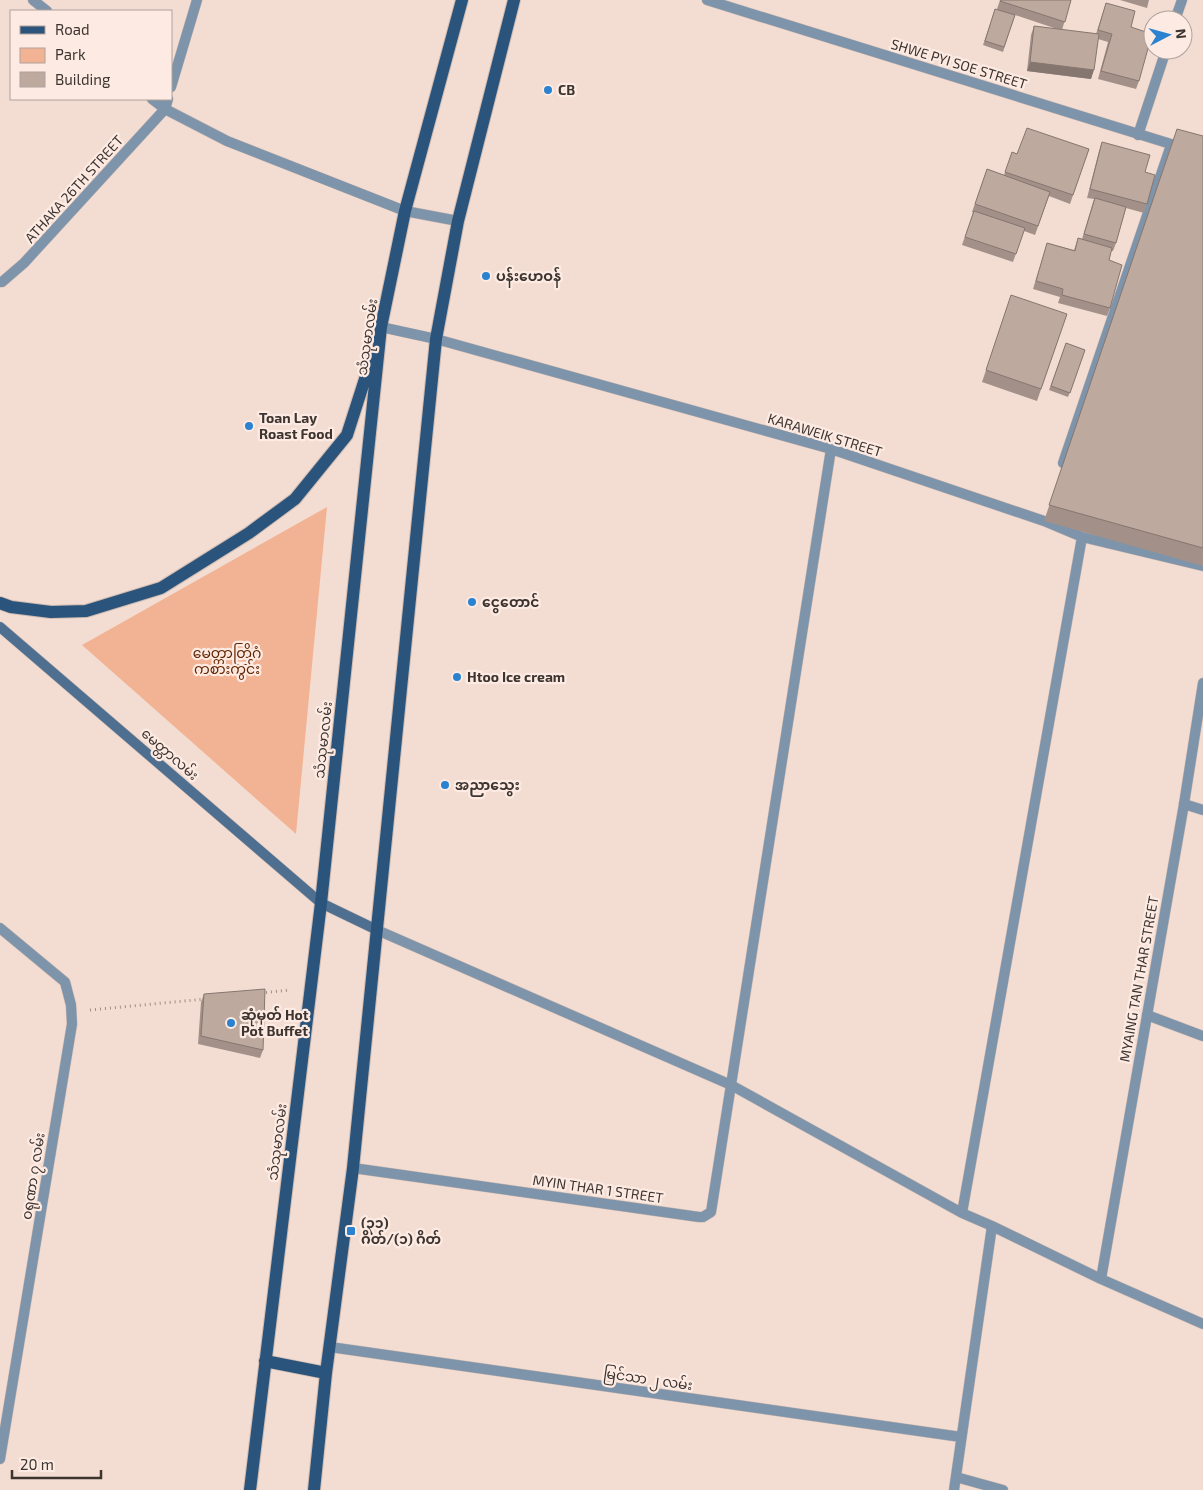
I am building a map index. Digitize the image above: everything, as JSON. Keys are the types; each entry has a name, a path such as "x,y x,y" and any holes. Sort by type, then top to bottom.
{"main road":[{"name":"သံသုမာလမ်း","path":"250,1490 321,903 381,327 405,210 462,0"},
{"path":"314,1490 326,1373 353,1168 436,339 458,221 514,0"},
{"path":"0,603 11,607 51,612 86,611 161,588 249,533 295,499 347,435 381,327"},
{"name":"မေတ္တာလမ်း","path":"0,627 321,903 377,930"},
{"path":"265,1361 326,1373"}],"street":[{"path":"34,0 46,10"},
{"path":"172,84 197,0"},
{"name":"SHWE PYI SOE STREET","path":"707,0 1203,154"},
{"path":"1138,135 1163,60"},
{"path":"166,104 228,141 405,210 458,221"},
{"name":"ATHAKA 26TH STREET","path":"0,282 24,264 166,104"},
{"path":"1060,474 1171,145"},
{"name":"KARAWEIK STREET","path":"381,327 436,339 831,449 1045,516 1082,537 1203,566"},
{"name":"MYIN THAR 1 STREET","path":"353,1168 703,1217 711,1212 831,449"},
{"path":"962,1213 1082,537"},
{"name":"MYAING TAN THAR STREET","path":"1100,1279 1184,804 1203,683"},
{"path":"1184,804 1203,810"},
{"name":"၀ရုဏာ ၇ လမ်း","path":"0,928 65,982 72,1005 72,1024 0,1459"},
{"path":"377,930 731,1085 962,1213 1100,1279 1203,1324"},
{"path":"1147,1015 1203,1036"},
{"path":"954,1490 992,1226"},
{"name":"မြင်သာ ၂ လမ်း","path":"330,1347 961,1437"},
{"path":"956,1477 1003,1490"}],"path":[{"path":"254,994 311,988"},
{"path":"72,1012 206,999"}],"green space":[{"name":"မေတ္တာတြိဂံ ကစားကွင်း","path":"327,507 296,834 82,645"}],"building":[{"path":"1001,0 1071,0 1065,22"},
{"path":"1106,3 1135,11 1131,27 1143,31 1143,60 1145,60 1139,81 1101,71 1112,34 1098,30"},
{"path":"995,9 1015,15 1004,47 985,41"},
{"path":"1034,26 1099,34 1094,70 1030,62"},
{"path":"1027,128 1089,149 1073,195 1005,172 1012,152 1017,154"},
{"path":"1177,129 1203,136 1203,548 1049,505"},
{"path":"1102,142 1150,155 1145,172 1155,175 1147,204 1090,189"},
{"path":"987,169 1050,192 1038,226 975,204"},
{"path":"1095,198 1126,207 1116,243 1084,234"},
{"path":"974,211 1025,228 1016,254 965,237"},
{"path":"1078,238 1112,248 1109,260 1122,265 1110,308 1062,295 1063,289 1036,281 1047,243 1075,251"},
{"path":"1011,295 1067,314 1041,389 986,370"},
{"path":"1066,343 1085,350 1070,393 1051,386"},
{"name":"ဆုံမှတ် Hot Pot Buffet","path":"265,989 263,1050 201,1036 204,994"}],"place":[{"name":"CB","path":"548,90"},
{"name":"ပန်းဟေဝန်","path":"486,276"},
{"name":"Toan Lay Roast Food","path":"249,426"},
{"name":"ငွေတောင်","path":"472,602"},
{"name":"Htoo Ice cream","path":"457,677"},
{"name":"အညာသွေး","path":"445,785"},
{"name":"ဆုံမှတ် Hot Pot Buffet","path":"231,1023"},
{"name":"(၃၁) ဂိတ်/(၁) ဂိတ်","path":"351,1231"}]}
